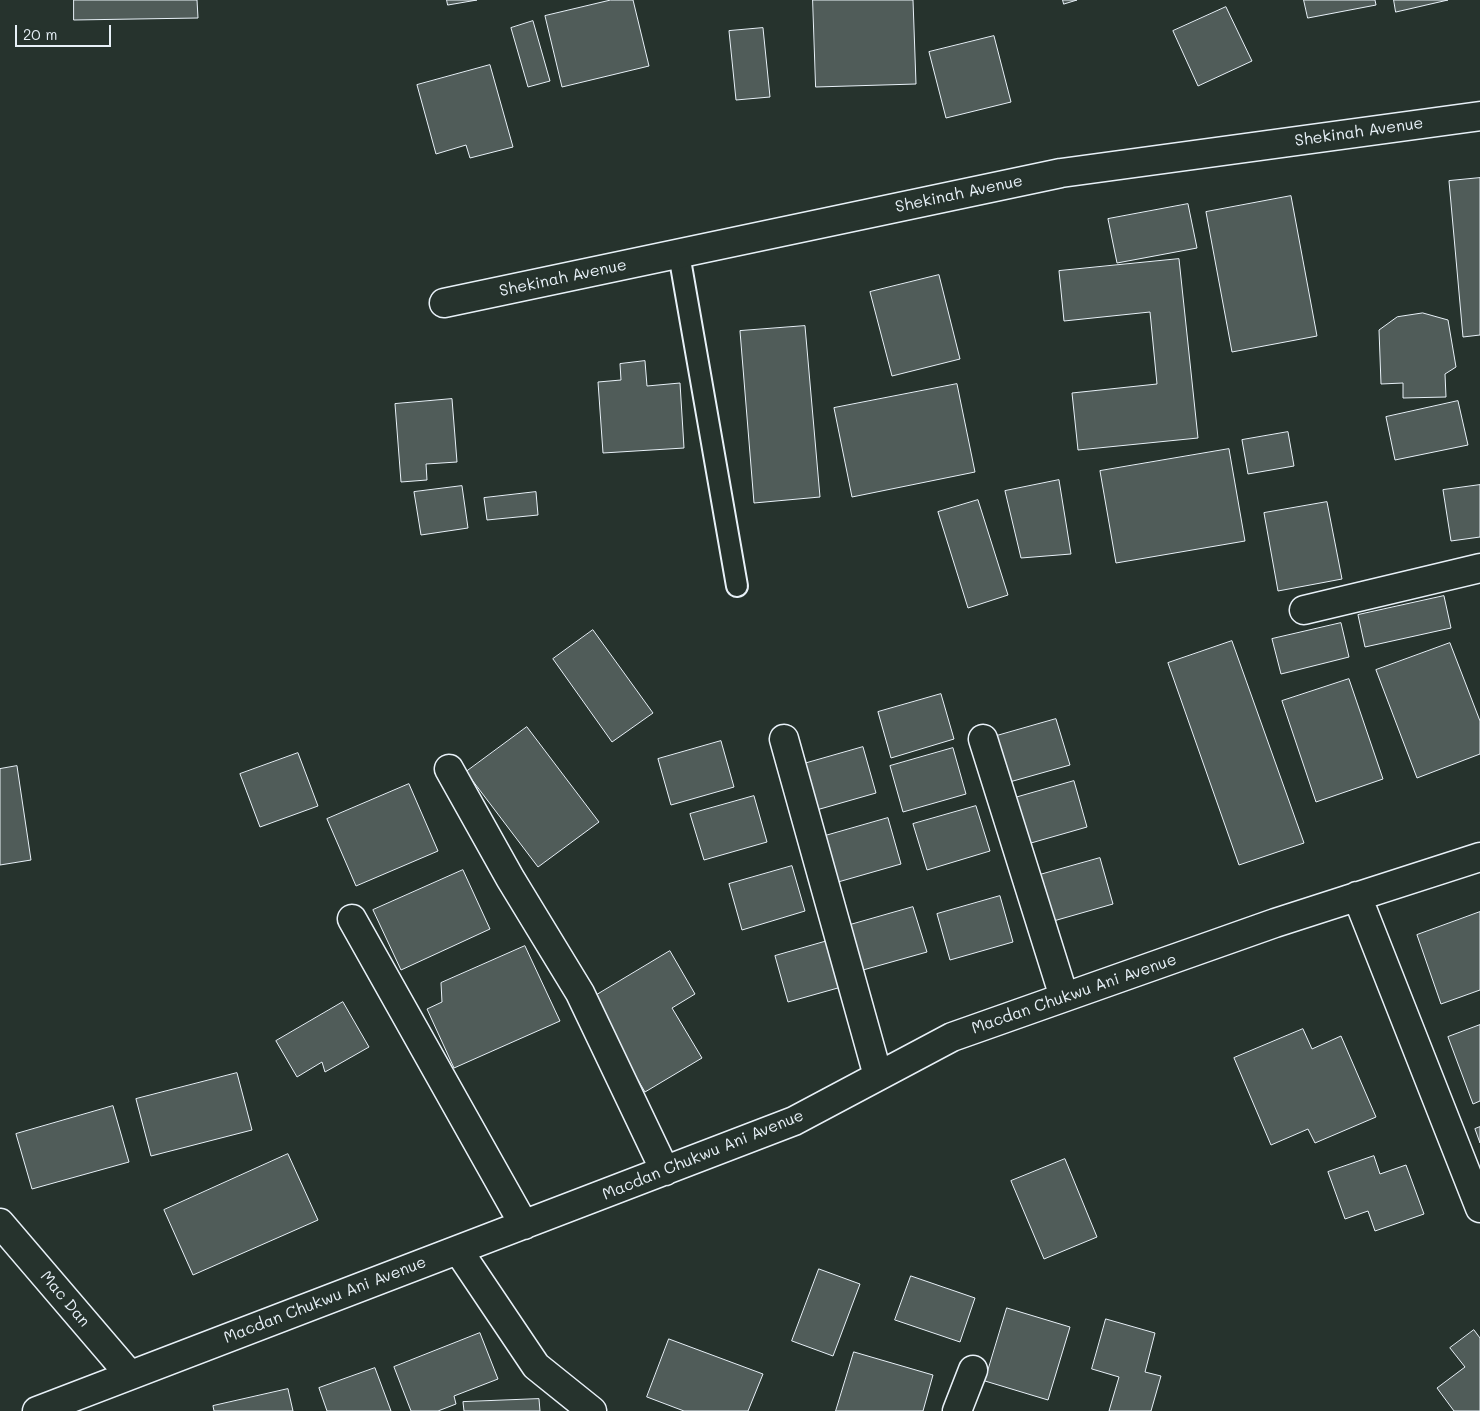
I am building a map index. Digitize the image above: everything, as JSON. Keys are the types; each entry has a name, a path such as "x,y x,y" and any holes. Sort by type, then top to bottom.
{"street":[{"name":"Shekinah Avenue","path":"444,303 1062,173 1480,116"},
{"path":"1304,610 1480,568"},
{"path":"784,739 878,1076"},
{"path":"983,739 1064,997"},
{"path":"449,769 510,878 580,993 665,1170"},
{"name":"Macdan Chukwu Ani Avenue","path":"37,1411 794,1121 952,1037 1266,926 1480,857"},
{"path":"1357,896 1480,1208"},
{"path":"352,919 524,1225"},
{"name":"Mac Dan","path":"0,1223 130,1375"},
{"path":"458,1250 536,1366 592,1411"},
{"path":"957,1411 973,1370"}],"lane":[{"path":"678,254 737,586"}],"building":[{"path":"74,0 197,0 198,18 74,20"},
{"path":"447,0 477,0 448,5"},
{"path":"611,0 633,0 649,66 562,87 545,16"},
{"path":"813,0 913,0 916,84 816,87"},
{"path":"1063,0 1077,0 1064,4"},
{"path":"1304,0 1375,0 1376,5 1308,18"},
{"path":"1394,0 1448,0 1396,12"},
{"path":"1226,7 1252,61 1198,86 1173,31"},
{"path":"533,21 550,81 528,87 511,28"},
{"path":"763,28 770,97 736,100 729,31"},
{"path":"994,36 1011,102 946,118 929,52"},
{"path":"490,65 513,147 470,158 466,145 436,154 417,85"},
{"path":"1480,178 1480,335 1463,337 1449,181"},
{"path":"1291,196 1317,336 1232,352 1206,212"},
{"path":"1188,204 1197,248 1117,263 1108,219"},
{"path":"1179,259 1198,438 1078,450 1072,393 1157,384 1150,312 1064,321 1059,271"},
{"path":"939,275 960,359 892,376 870,292"},
{"path":"1423,313 1448,320 1456,367 1445,374 1446,397 1403,398 1403,383 1381,384 1379,330 1397,317"},
{"path":"805,326 820,497 754,503 740,331"},
{"path":"645,361 647,386 680,383 684,448 603,453 598,382 621,380 620,364"},
{"path":"957,384 975,472 852,497 834,408"},
{"path":"452,399 457,462 426,464 427,480 401,482 395,404"},
{"path":"1458,401 1468,445 1395,460 1386,417"},
{"path":"1288,432 1294,466 1248,474 1242,440"},
{"path":"1229,449 1245,541 1116,563 1100,471"},
{"path":"1059,480 1071,554 1021,558 1005,491"},
{"path":"1480,485 1480,537 1451,541 1443,490"},
{"path":"462,486 468,528 421,535 414,492"},
{"path":"536,492 538,515 487,520 484,498"},
{"path":"978,500 1008,595 968,608 938,512"},
{"path":"1327,502 1342,579 1278,591 1264,513"},
{"path":"1444,596 1451,628 1365,647 1358,615"},
{"path":"1341,623 1349,657 1281,674 1272,639"},
{"path":"593,630 653,713 612,742 553,659"},
{"path":"1232,641 1304,843 1239,865 1168,663"},
{"path":"1450,643 1480,721 1480,754 1417,778 1376,670"},
{"path":"1349,679 1383,779 1316,802 1282,701"},
{"path":"941,694 954,739 891,758 878,712"},
{"path":"1056,719 1070,765 1006,783 993,737"},
{"path":"527,727 599,822 538,867 466,772"},
{"path":"721,741 734,787 671,805 658,759"},
{"path":"863,747 876,793 813,811 800,765"},
{"path":"953,748 966,794 903,812 890,766"},
{"path":"298,753 318,806 260,827 240,774"},
{"path":"17,766 31,860 0,865 0,769"},
{"path":"1074,781 1087,827 1024,845 1011,799"},
{"path":"409,784 438,851 356,886 327,819"},
{"path":"754,796 767,842 704,860 690,814"},
{"path":"976,806 990,851 927,870 913,824"},
{"path":"888,818 901,864 838,882 825,836"},
{"path":"1100,858 1113,904 1050,922 1036,876"},
{"path":"792,866 805,911 742,930 729,884"},
{"path":"463,870 490,929 401,970 373,910"},
{"path":"1000,896 1013,942 950,960 937,914"},
{"path":"913,907 927,952 863,970 850,925"},
{"path":"1480,912 1480,990 1441,1004 1417,935"},
{"path":"838,938 852,984 788,1002 775,956"},
{"path":"525,946 560,1021 454,1068 427,1009 442,1002 441,983"},
{"path":"670,951 695,994 672,1008 702,1058 645,1092 590,999"},
{"path":"343,1002 369,1047 325,1072 322,1062 297,1077 276,1041"},
{"path":"1480,1025 1480,1101 1473,1104 1448,1037"},
{"path":"1303,1029 1312,1049 1341,1036 1376,1117 1315,1143 1308,1129 1271,1145 1234,1058"},
{"path":"237,1073 252,1130 151,1156 136,1099"},
{"path":"113,1106 129,1162 32,1189 16,1134"},
{"path":"1480,1127 1480,1143 1475,1129"},
{"path":"288,1154 318,1220 193,1275 164,1210"},
{"path":"1374,1156 1380,1174 1406,1165 1424,1214 1375,1231 1368,1211 1345,1219 1328,1172"},
{"path":"1065,1159 1097,1237 1044,1259 1011,1181"},
{"path":"819,1269 860,1284 833,1356 792,1341"},
{"path":"911,1276 975,1298 960,1342 895,1320"},
{"path":"1007,1308 1070,1327 1048,1400 985,1381"},
{"path":"1106,1319 1155,1333 1145,1372 1161,1376 1151,1411 1109,1411 1119,1377 1092,1369"},
{"path":"1474,1330 1480,1338 1480,1411 1454,1411 1437,1388 1465,1367 1450,1348"},
{"path":"480,1333 498,1379 454,1396 456,1404 438,1411 411,1411 394,1367"},
{"path":"669,1339 763,1374 748,1411 684,1411 647,1397"},
{"path":"854,1352 933,1375 923,1411 836,1411"},
{"path":"375,1368 391,1411 327,1411 319,1388"},
{"path":"288,1389 293,1411 214,1411 213,1406"},
{"path":"539,1399 540,1411 464,1411 463,1402"}]}
